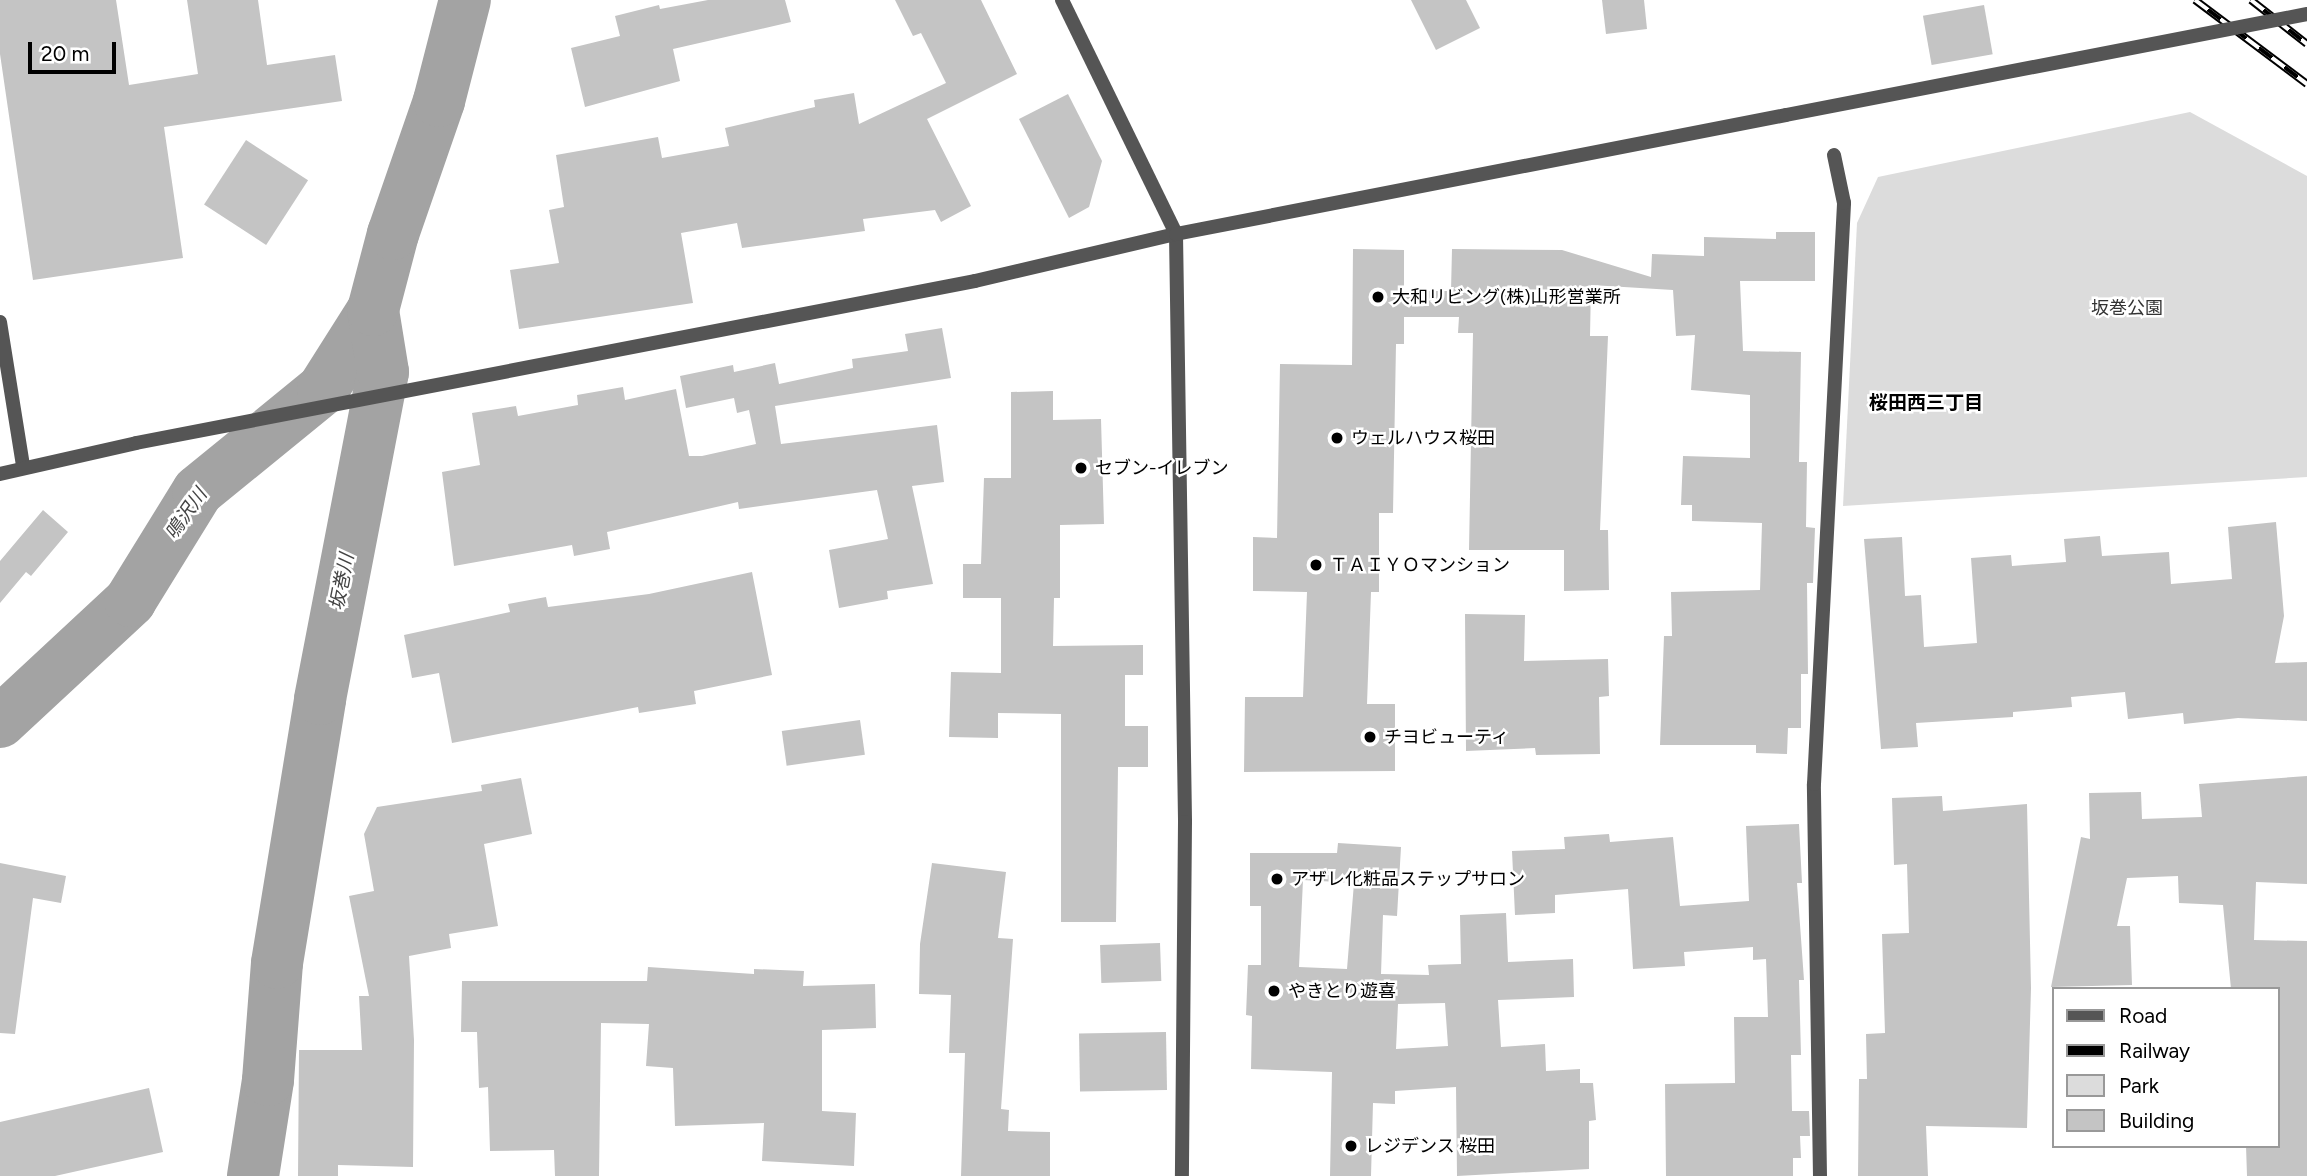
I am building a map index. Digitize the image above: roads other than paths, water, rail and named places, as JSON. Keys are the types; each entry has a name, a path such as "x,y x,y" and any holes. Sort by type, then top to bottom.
{"street":[{"path":"1062,0 1176,234 1185,822 1182,1176"},
{"path":"0,474 23,466 136,443 975,281 1176,234 2307,14"},
{"path":"1820,1176 1814,784 1844,203 1834,155"},
{"path":"0,322 23,466"}],"waterway":[{"name":"坂巻川","path":"253,1176 268,1080 277,963 320,699 383,372 373,310 393,234 439,101 465,0"},
{"name":"鳴沢川","path":"0,722 130,601 198,491 323,389 373,310"}],"railway":[{"path":"2195,0 2307,84"},
{"path":"2251,0 2307,44"}],"place":[{"name":"大和リビング(株)山形営業所","path":"1378,297"},
{"name":"ウェルハウス桜田","path":"1337,438"},
{"name":"セブン-イレブン","path":"1081,468"},
{"name":"ＴＡＩＹＯマンション","path":"1316,565"},
{"name":"チヨビューティ","path":"1370,737"},
{"name":"アザレ化粧品ステップサロン","path":"1277,879"},
{"name":"やきとり遊喜","path":"1274,991"},
{"name":"レジデンス 桜田","path":"1351,1146"}],"district":[{"name":"桜田西三丁目","path":"1926,403"}],"park label":[{"name":"坂巻公園","path":"2127,308"}]}
